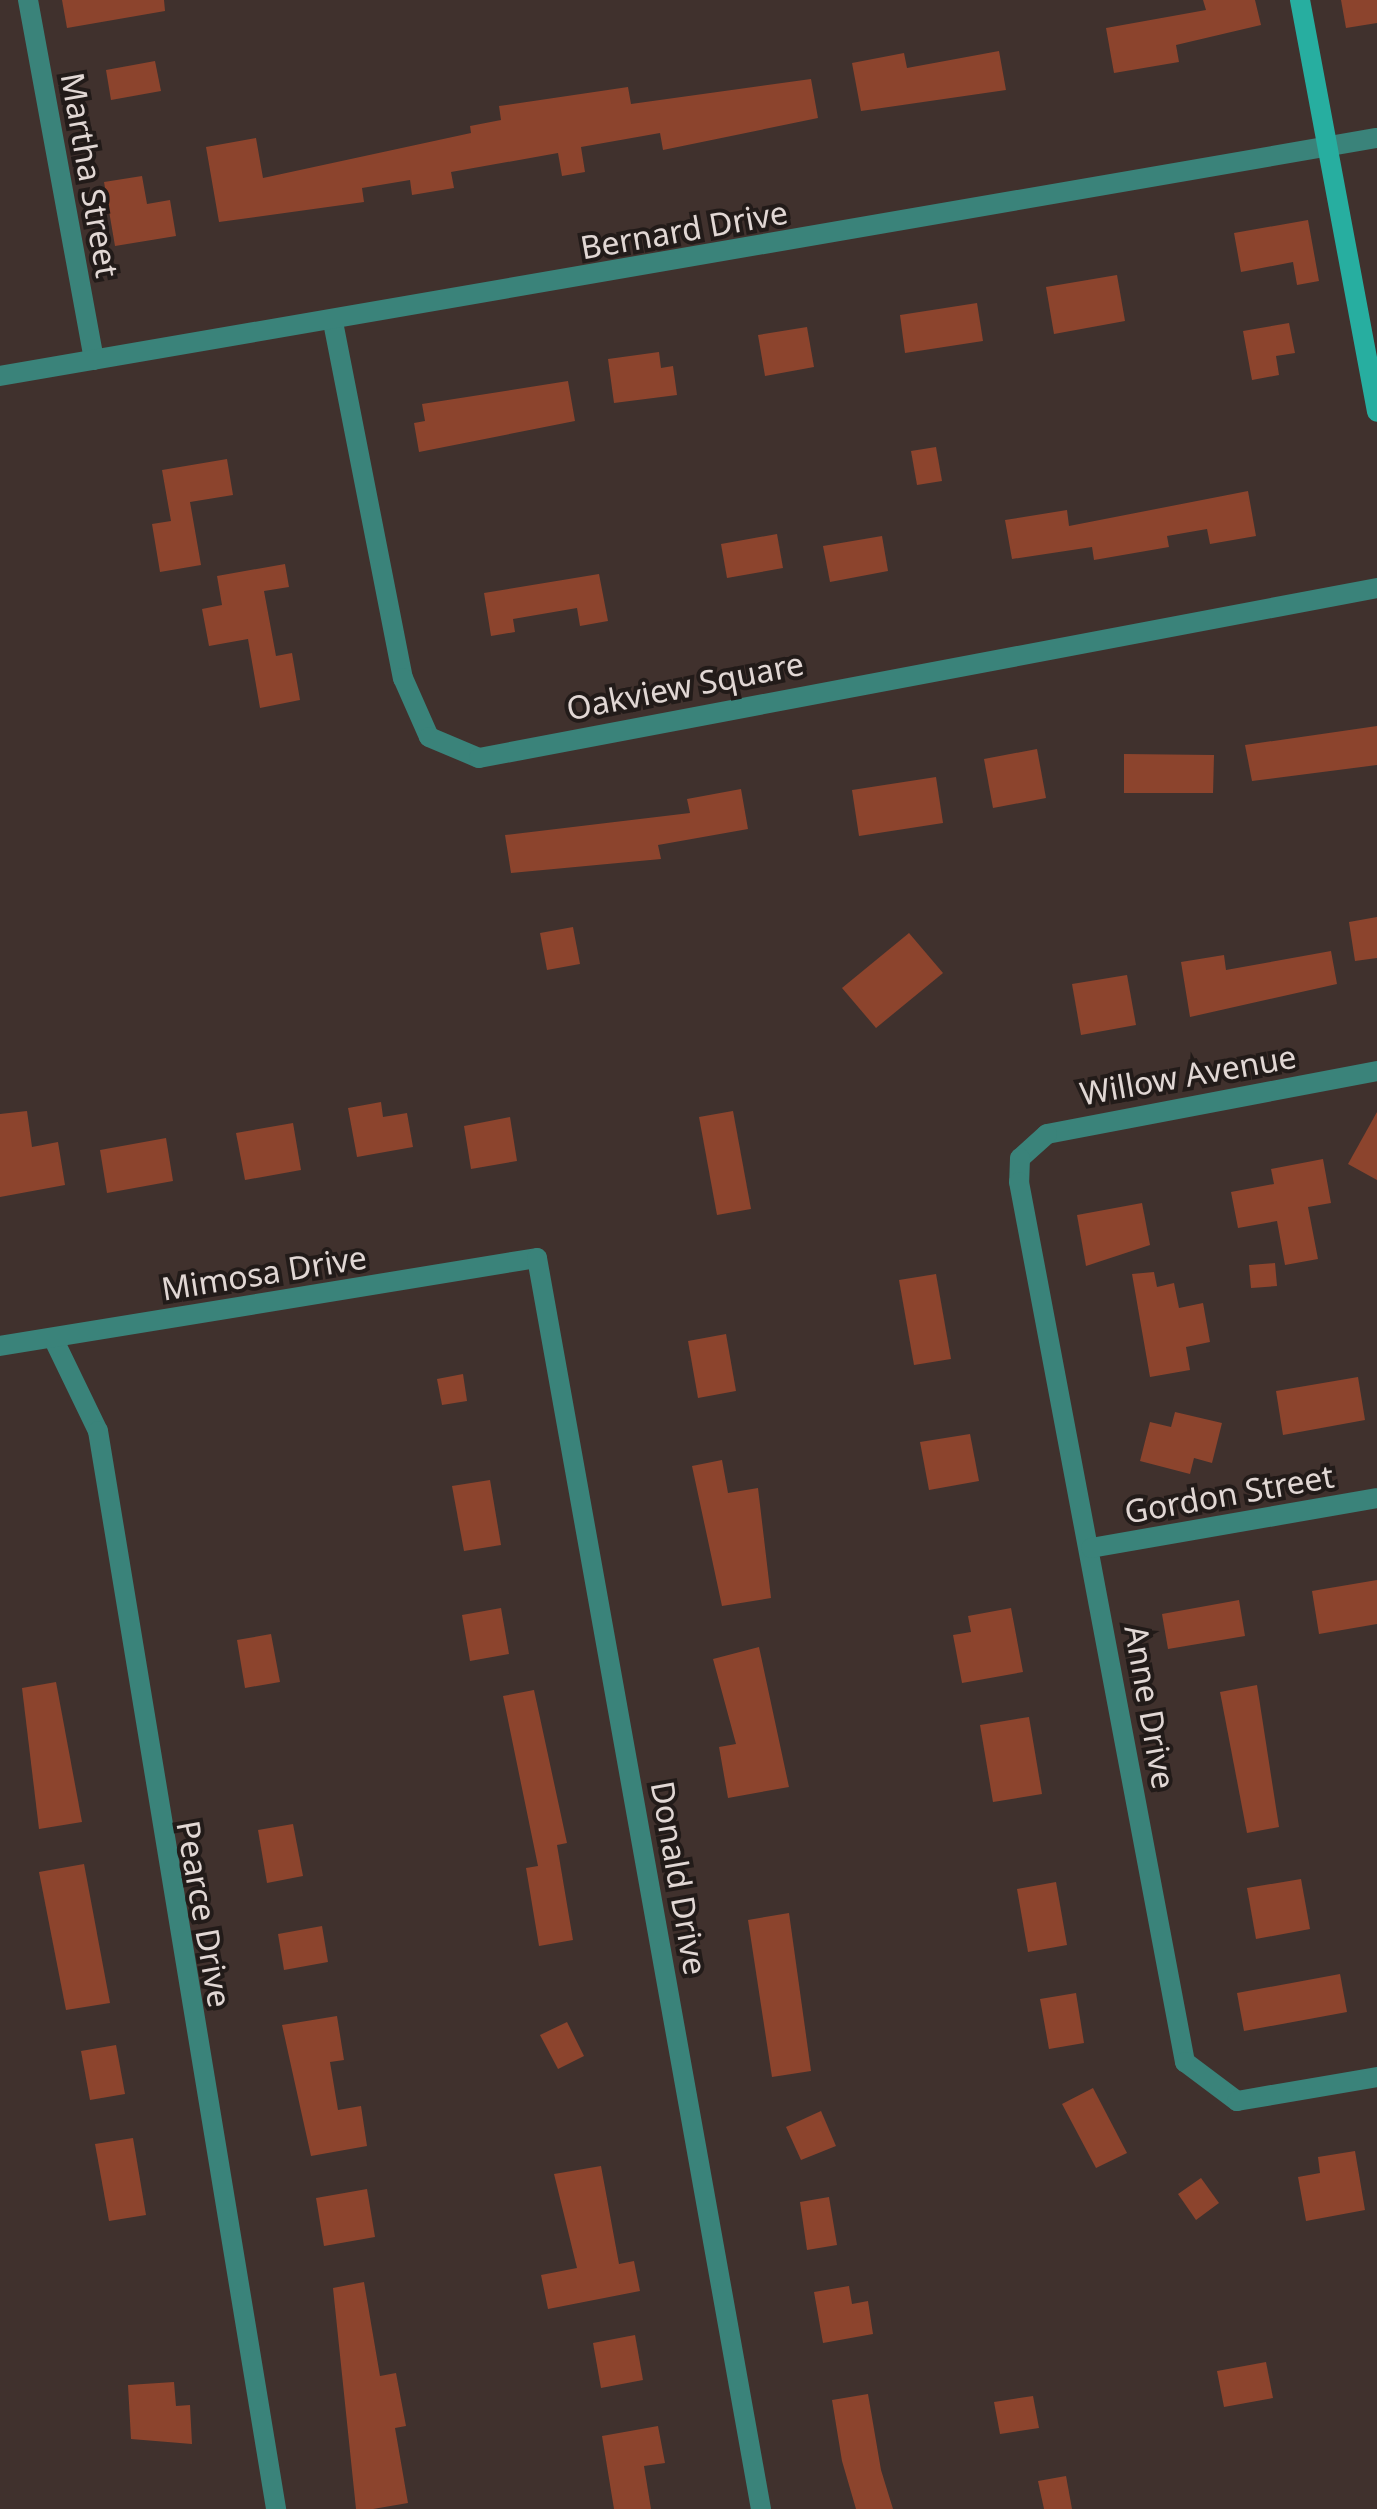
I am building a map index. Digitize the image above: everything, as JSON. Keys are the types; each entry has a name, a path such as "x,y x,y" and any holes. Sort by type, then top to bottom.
{"street":[{"name":"Martha Street","path":"28,0 94,360"},
{"path":"1300,0 1377,412"},
{"name":"Bernard Drive","path":"0,376 333,322 1377,138"},
{"name":"Oakview Square","path":"333,322 402,678 429,737 479,758 1377,588"},
{"name":"Willow Avenue","path":"1020,1158 1047,1134 1073,1127 1377,1071"},
{"name":"Anne Drive","path":"1020,1158 1185,2062 1237,2101 1377,2077"},
{"name":"Mimosa Drive","path":"0,1346 538,1258"},
{"name":"Donald Drive","path":"538,1258 761,2509"},
{"name":"Pearce Drive","path":"53,1338 98,1431 276,2509"},
{"name":"Gordon Street","path":"1092,1548 1377,1498"}],"building":[{"path":"62,0 164,0 165,11 67,28"},
{"path":"1203,0 1255,0 1261,25 1176,45 1179,62 1114,73 1106,28 1206,10"},
{"path":"1341,0 1377,0 1377,23 1346,28"},
{"path":"999,51 1006,90 861,111 852,63 904,53 907,68"},
{"path":"155,61 161,91 111,100 106,70"},
{"path":"811,79 818,118 663,150 660,133 581,147 585,172 562,176 558,153 451,172 454,188 412,195 410,180 362,188 364,202 219,222 206,147 256,138 263,178 471,133 470,126 501,120 499,106 628,87 631,104"},
{"path":"142,176 147,204 170,200 176,236 115,246 104,182"},
{"path":"1308,220 1319,281 1297,285 1293,262 1241,272 1234,233"},
{"path":"1117,275 1125,321 1054,334 1046,287"},
{"path":"977,303 983,341 905,353 900,315"},
{"path":"1289,323 1295,353 1276,356 1279,375 1252,380 1243,331"},
{"path":"807,327 814,367 765,376 758,335"},
{"path":"659,352 661,368 673,366 677,395 614,403 608,359"},
{"path":"568,381 575,421 419,452 414,423 425,421 422,404"},
{"path":"936,447 942,481 917,485 911,451"},
{"path":"227,459 233,495 190,502 201,565 160,572 152,524 171,521 162,470"},
{"path":"1248,491 1256,536 1210,544 1207,529 1167,536 1169,547 1094,560 1092,547 1012,559 1005,520 1067,510 1069,526"},
{"path":"777,534 783,568 727,578 721,544"},
{"path":"882,536 888,571 830,582 823,546"},
{"path":"285,564 289,587 264,591 276,656 292,653 300,700 260,708 248,639 209,646 202,609 222,605 217,576"},
{"path":"599,574 608,621 580,626 577,608 513,619 515,632 491,636 484,593"},
{"path":"1377,726 1377,765 1252,781 1245,745"},
{"path":"1037,749 1046,798 993,808 984,759"},
{"path":"1124,754 1214,755 1213,793 1124,793"},
{"path":"936,777 943,823 859,836 852,790"},
{"path":"741,789 748,829 658,845 661,859 511,873 505,835 690,813 687,799"},
{"path":"1377,917 1377,958 1355,961 1349,922"},
{"path":"573,927 580,964 547,970 540,933"},
{"path":"909,933 943,973 876,1028 842,988"},
{"path":"1331,951 1337,984 1190,1017 1181,962 1224,955 1226,970"},
{"path":"1127,975 1136,1025 1081,1035 1072,984"},
{"path":"381,1102 383,1117 407,1113 413,1147 357,1157 348,1108"},
{"path":"27,1111 32,1147 58,1142 65,1185 0,1197 0,1114"},
{"path":"733,1111 751,1209 717,1215 699,1117"},
{"path":"1377,1112 1377,1180 1348,1164"},
{"path":"510,1117 517,1161 471,1169 464,1126"},
{"path":"293,1123 301,1170 245,1180 236,1133"},
{"path":"166,1138 173,1181 107,1193 100,1150"},
{"path":"1323,1159 1331,1203 1308,1207 1318,1259 1285,1265 1277,1221 1238,1228 1231,1192 1274,1184 1271,1169"},
{"path":"1142,1203 1150,1245 1086,1266 1077,1215"},
{"path":"1275,1263 1277,1286 1251,1288 1249,1265"},
{"path":"1154,1272 1157,1287 1174,1283 1179,1308 1203,1303 1210,1342 1186,1347 1190,1370 1150,1377 1132,1274"},
{"path":"936,1274 951,1359 914,1365 899,1280"},
{"path":"726,1334 736,1391 698,1398 688,1341"},
{"path":"463,1374 467,1401 442,1405 437,1379"},
{"path":"1358,1377 1365,1420 1283,1435 1276,1391"},
{"path":"1175,1412 1222,1423 1212,1463 1194,1458 1190,1474 1140,1461 1150,1422 1171,1427"},
{"path":"970,1434 979,1481 929,1490 920,1442"},
{"path":"722,1460 728,1493 758,1488 771,1598 722,1606 692,1466"},
{"path":"490,1480 501,1545 464,1551 452,1486"},
{"path":"1377,1580 1377,1624 1319,1634 1312,1591"},
{"path":"1239,1600 1245,1636 1168,1649 1162,1614"},
{"path":"501,1608 509,1654 470,1661 462,1615"},
{"path":"1011,1608 1023,1672 962,1683 953,1635 971,1632 968,1616"},
{"path":"271,1634 280,1682 245,1688 237,1640"},
{"path":"759,1647 789,1787 728,1798 719,1747 736,1744 713,1659"},
{"path":"56,1682 82,1822 39,1829 22,1688"},
{"path":"1257,1685 1279,1827 1247,1833 1220,1692"},
{"path":"534,1690 567,1843 557,1845 573,1940 539,1946 526,1868 538,1866 503,1696"},
{"path":"1029,1717 1042,1794 993,1802 980,1725"},
{"path":"293,1824 303,1876 267,1883 258,1830"},
{"path":"84,1864 110,2003 66,2010 39,1872"},
{"path":"1301,1879 1310,1929 1256,1939 1247,1888"},
{"path":"1056,1882 1067,1945 1028,1952 1017,1889"},
{"path":"789,1913 811,2071 772,2077 748,1920"},
{"path":"322,1926 328,1962 284,1970 278,1934"},
{"path":"1340,1974 1347,2012 1244,2031 1237,1993"},
{"path":"1076,1993 1084,2043 1049,2049 1040,1999"},
{"path":"337,2016 344,2060 330,2062 338,2110 361,2106 367,2146 311,2156 282,2025"},
{"path":"567,2022 584,2056 558,2069 540,2035"},
{"path":"116,2045 125,2094 90,2100 81,2051"},
{"path":"1093,2088 1127,2153 1096,2168 1062,2104"},
{"path":"821,2111 836,2146 801,2160 786,2127"},
{"path":"133,2138 146,2215 109,2221 95,2144"},
{"path":"1355,2151 1365,2210 1306,2221 1298,2177 1320,2173 1318,2157"},
{"path":"601,2166 619,2264 634,2261 640,2291 548,2309 541,2275 577,2268 554,2174"},
{"path":"1201,2178 1219,2203 1196,2220 1178,2194"},
{"path":"367,2189 375,2237 324,2246 316,2198"},
{"path":"829,2197 837,2245 807,2250 800,2202"},
{"path":"364,2282 380,2376 396,2373 406,2426 395,2428 408,2503 373,2509 356,2509 333,2288"},
{"path":"849,2286 852,2304 868,2301 873,2334 823,2343 814,2292"},
{"path":"635,2335 643,2380 601,2388 593,2343"},
{"path":"1266,2362 1273,2398 1224,2407 1217,2371"},
{"path":"174,2382 176,2406 190,2405 192,2444 131,2439 128,2385"},
{"path":"868,2394 881,2470 893,2509 856,2509 842,2461 832,2400"},
{"path":"1033,2396 1039,2428 1000,2434 994,2402"},
{"path":"658,2426 665,2463 644,2466 651,2509 614,2509 602,2436"},
{"path":"1066,2476 1072,2509 1044,2509 1038,2481"}]}
